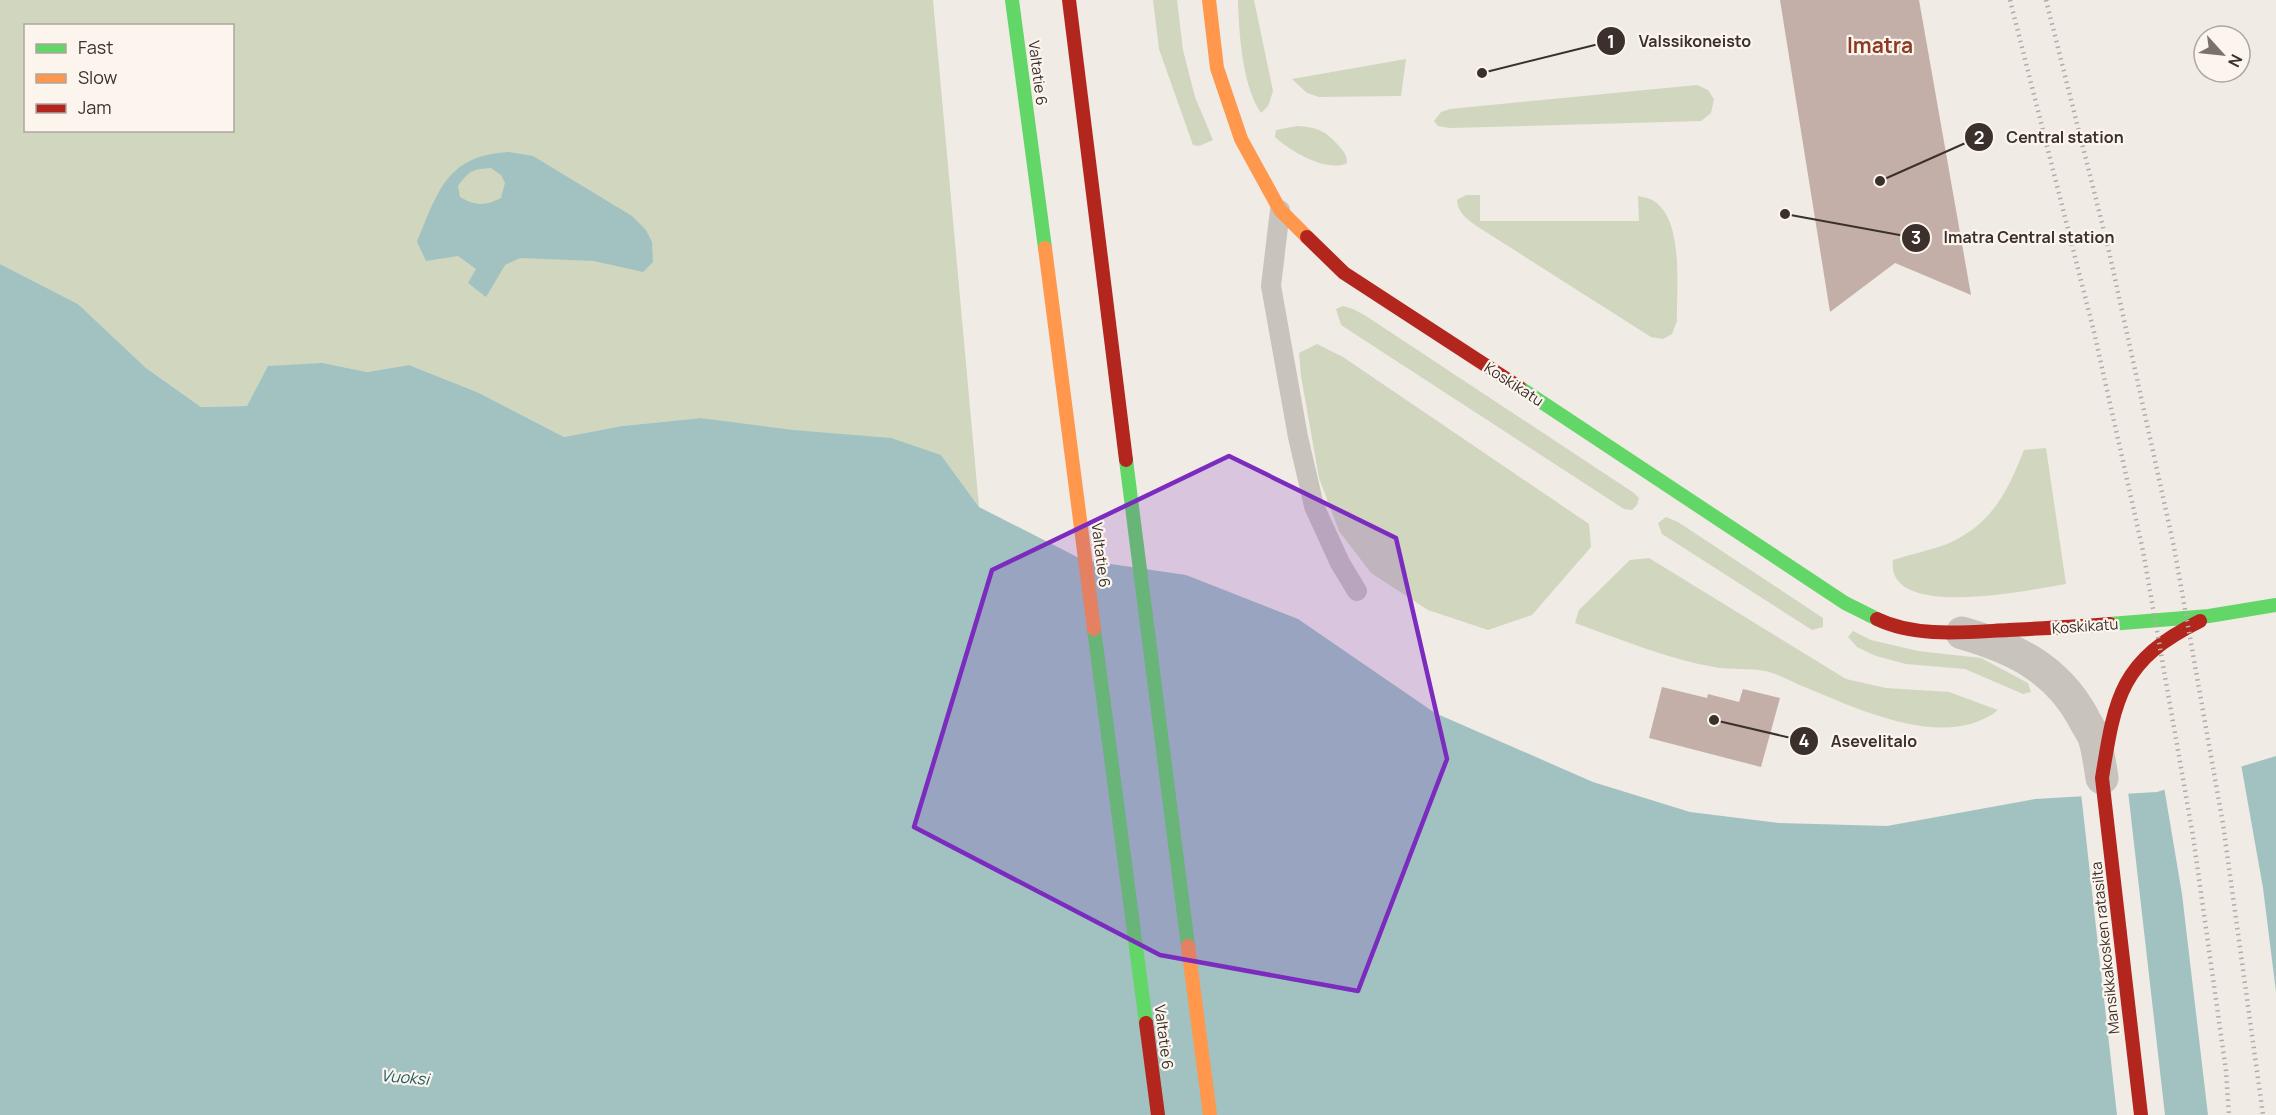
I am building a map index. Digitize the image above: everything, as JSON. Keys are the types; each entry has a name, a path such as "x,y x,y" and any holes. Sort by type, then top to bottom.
{"main road":[{"name":"Valtatie 6","path":"1012,0 1158,1115"},
{"path":"1069,0 1111,351 1210,1115"},
{"name":"Koskikatu","path":"1209,0 1217,69 1241,139 1280,210 1344,273 1668,484 1845,603 1888,624 1925,630 1960,632 2075,627 2209,616"},
{"path":"2209,616 2276,605"},
{"name":"Mansikkakosken ratasilta","path":"2140,1115 2102,778 2110,730 2121,693 2133,668 2163,641 2209,616"}],"street":[{"name":"Koskikatu","path":"1960,632 2014,651 2061,685 2073,700 2094,737 2102,778"}],"lane":[{"path":"1280,210 1271,286 1298,437 1314,506 1340,563 1357,591"}],"highlighted area":[{"path":"1229,456 1396,538 1447,759 1358,991 1160,955 914,827 992,570"}],"green space":[{"path":"0,0 933,0 979,507 941,455 701,418 622,426 564,437 477,392 409,365 367,372 323,363 247,406 201,407 146,368 78,304 0,264"},
{"path":"1153,0 1177,0 1183,50 1195,97 1213,140 1199,146 1193,145 1159,49"},
{"path":"1238,0 1254,0 1273,91 1268,106 1261,113 1246,74"},
{"path":"1406,59 1401,96 1319,97 1307,93 1292,79"},
{"path":"1697,85 1708,90 1714,99 1711,113 1701,121 1450,128 1438,126 1434,121 1441,112 1450,109"},
{"path":"1297,126 1310,127 1325,133 1344,152 1347,163 1329,165 1319,163 1299,154 1275,137 1276,130"},
{"path":"1466,195 1480,195 1480,221 1639,221 1638,196 1652,200 1663,209 1670,222 1674,238 1677,321 1672,334 1663,339 1651,337 1475,225 1463,215 1458,205 1457,200"},
{"path":"1343,306 1366,316 1634,493 1639,498 1637,505 1632,510 1624,509 1341,325 1336,309"},
{"path":"1317,344 1343,357 1589,524 1591,547 1532,615 1488,630 1428,610 1371,573 1339,531 1319,478 1299,353"},
{"path":"2046,448 2066,584 1995,595 1964,597 1936,596 1912,591 1897,579 1893,560 1947,544 1975,527 1996,506 2004,494 2024,450"},
{"path":"1666,517 1678,522 1823,618 1823,627 1812,630 1662,534 1658,523"},
{"path":"1649,558 1846,679 1886,688 1949,692 1998,710 1977,722 1954,727 1929,727 1903,723 1852,706 1770,672 1720,668 1679,659 1575,623 1579,610 1630,560"},
{"path":"1853,631 1871,640 1918,651 1981,658 2028,683 2031,692 2023,694 1965,669 1906,664 1876,656 1857,647 1848,637"}],"water":[{"path":"509,152 533,156 632,216 646,230 652,242 653,262 643,272 594,261 520,258 505,265 486,297 468,283 476,269 458,256 426,261 417,242 439,192 458,168 471,160","holes":["491,168 501,175 505,183 501,198 480,204 460,197 458,186 472,172"]},
{"name":"Vuoksi","path":"0,264 78,304 146,368 201,407 247,406 268,366 323,363 367,372 409,365 477,392 564,437 622,426 701,418 793,430 891,438 941,455 979,507 1083,560 1186,575 1298,619 1435,713 1593,782 1690,812 1779,823 1887,826 2035,799 2157,792 2276,756 2276,1115 0,1115"}],"pier":[{"path":"2241,764 2263,888 2276,992 2276,1115 2208,1115 2182,894 2164,787"},
{"path":"2128,791 2165,1115 2117,1115 2081,793"}],"building":[{"path":"1780,0 1919,0 1971,295 1895,263 1830,312"},
{"path":"1662,687 1707,698 1708,694 1739,702 1743,689 1780,698 1761,767 1649,738"}],"railway":[{"path":"2010,0 2094,332 2143,551 2193,836 2226,1071 2229,1115"},
{"path":"2046,0 2108,247 2174,547 2223,824 2263,1115"}],"traffic: fast":[{"path":"1012,0 1045,248"},
{"path":"1519,387 1845,603 1877,619"},
{"path":"1126,460 1188,946"},
{"path":"2110,624 2209,616 2276,605"},
{"path":"1094,629 1146,1023"}],"traffic: slow":[{"path":"1209,0 1217,68 1241,139 1280,210 1307,237"},
{"path":"1045,248 1094,629"},
{"path":"1188,946 1210,1115"}],"traffic: jam":[{"path":"1069,0 1126,460"},
{"path":"1307,237 1344,273 1519,387"},
{"path":"1877,619 1908,629 1942,632 2110,624"},
{"path":"2141,1115 2102,778 2112,724 2126,683 2153,650 2200,621"},
{"path":"1146,1023 1158,1115"}],"place":[{"name":"Valssikoneisto","path":"1482,73"},
{"name":"Central station","path":"1880,181"},
{"name":"Imatra Central station","path":"1785,214"},
{"name":"Asevelitalo","path":"1714,720"}],"district":[{"name":"Imatra","path":"1880,45"}]}
